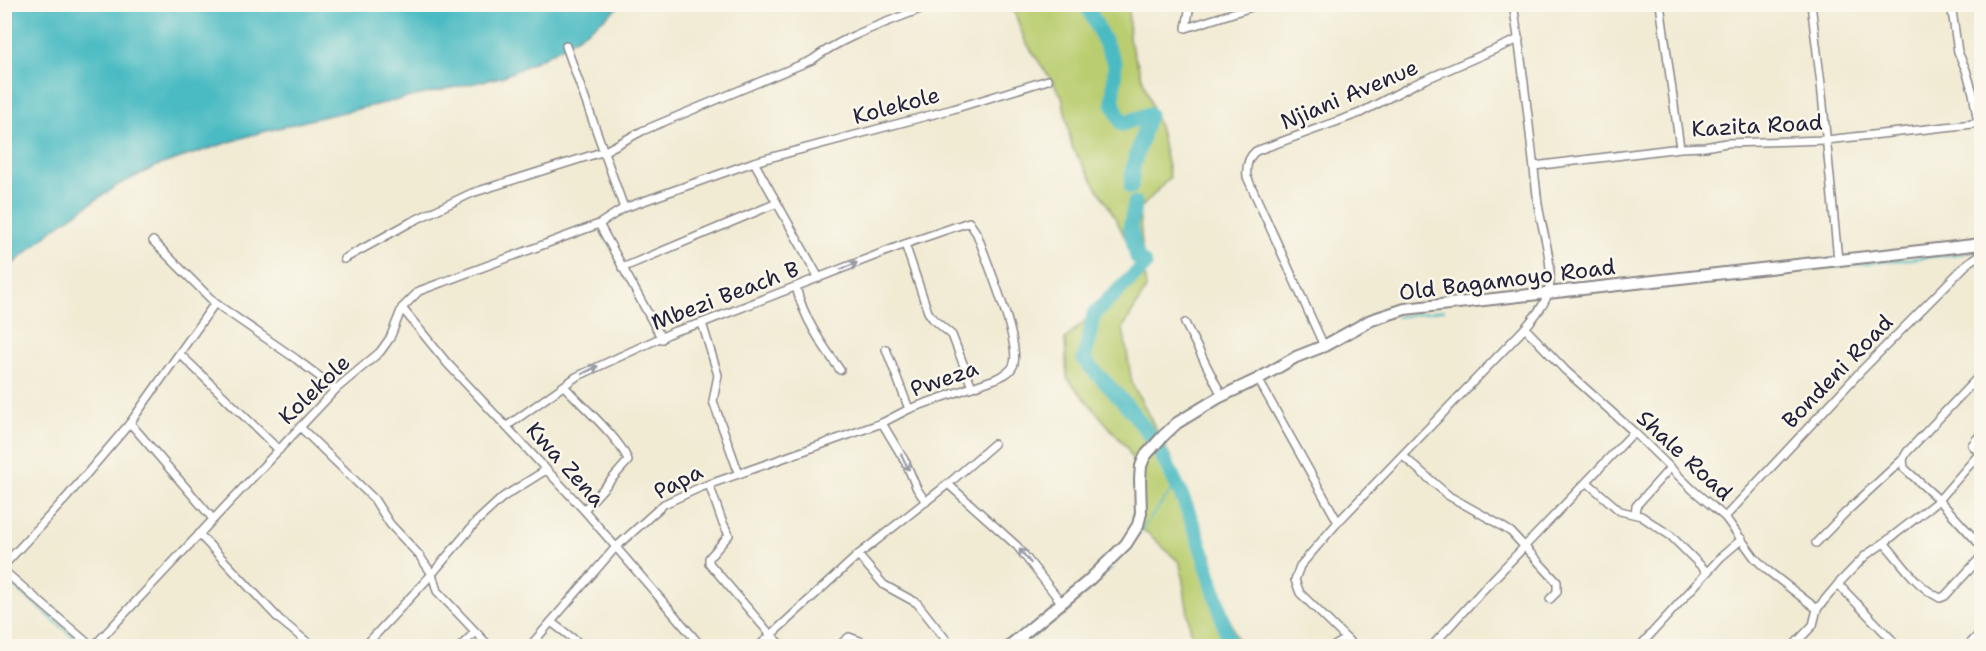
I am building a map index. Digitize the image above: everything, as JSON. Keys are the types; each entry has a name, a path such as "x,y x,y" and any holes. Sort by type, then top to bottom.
{"main road":[{"name":"Old Bagamoyo Road","path":"1009,646 1087,582 1126,544 1138,525 1141,513 1141,466 1145,456 1162,436 1177,423 1222,396 1296,357 1324,346 1371,320 1405,309 1548,292 1838,260 1980,251"}],"street":[{"path":"344,259 411,222 472,193 604,151 642,131 812,60 858,32 880,26 932,4"},
{"path":"1189,11 1186,28 1261,4"},
{"path":"1354,646 1300,593 1295,580 1300,566 1338,522 1525,328 1541,307 1548,292 1549,267 1513,4"},
{"path":"1660,4 1680,148"},
{"path":"1811,4 1838,260"},
{"path":"1951,4 1958,52 1966,70 1980,123"},
{"name":"Njiani Avenue","path":"1324,346 1248,177 1248,162 1251,155 1360,113 1415,84 1519,39"},
{"path":"566,46 624,208"},
{"name":"Kolekole","path":"92,646 336,389 380,352 390,338 402,308 419,291 599,224 624,208 754,162 953,109 1048,80"},
{"name":"Kazita Road","path":"1534,166 1726,143 1826,140 1980,123"},
{"path":"754,162 819,278"},
{"path":"622,268 777,203"},
{"name":"Mbezi Beach B","path":"507,426 576,377 675,331 702,323 905,244 969,222"},
{"name":"Pweza","path":"739,474 882,423 909,409 1007,374 1014,365 1016,356 1013,337 977,234 969,222"},
{"path":"599,224 662,339"},
{"path":"153,241 215,303 321,376 336,389"},
{"path":"905,244 928,312 952,335 972,387"},
{"name":"Bondeni Road","path":"1725,517 1860,372 1980,251"},
{"path":"796,287 814,333 840,370"},
{"path":"4,565 67,497 130,423 215,303"},
{"name":"Kwa Zena","path":"402,308 447,363 584,510 701,646"},
{"name":"Papa","path":"530,646 615,548 664,504 709,484 739,474 713,401 718,375 702,323"},
{"path":"1185,323 1222,396"},
{"name":"Shale Road","path":"1525,328 1565,370 1725,517 1754,557 1767,570 1817,609"},
{"path":"886,349 909,409"},
{"path":"180,354 279,450"},
{"path":"1816,543 1903,459 1982,373"},
{"path":"1258,379 1338,522"},
{"path":"564,386 608,433 627,456 628,461 584,510"},
{"path":"130,423 213,519"},
{"path":"882,423 926,502"},
{"path":"300,427 374,499 390,524 419,555 432,574 437,591 489,646"},
{"path":"1432,646 1634,432"},
{"path":"1797,645 1813,625 1817,609 1838,584 1866,555 1939,500 1980,455 1972,445 1982,432"},
{"path":"759,646 858,555 926,502 994,444"},
{"path":"1403,456 1437,488 1510,532 1557,582 1557,592 1550,599"},
{"path":"1903,459 1904,468 1939,500 1982,547"},
{"path":"1635,514 1636,506 1670,468"},
{"path":"365,646 432,574 476,522 503,496 546,470"},
{"path":"1588,483 1620,511 1635,514 1671,536 1707,572"},
{"path":"709,484 722,522 729,534 709,558 709,563 783,646"},
{"path":"948,484 1017,546 1062,602"},
{"path":"200,534 279,620 312,646"},
{"path":"1640,646 1707,572 1742,539"},
{"path":"1884,543 1913,578 1940,598 1949,592 1982,556"},
{"path":"858,555 884,585 917,603 951,646"},
{"path":"4,571 92,646"},
{"path":"1838,584 1892,640 1894,646"},
{"path":"551,621 584,646"},
{"path":"461,646 475,632"},
{"path":"1968,646 1982,632"},
{"path":"838,646 849,637 860,641 864,646"},
{"path":"1021,637 1029,646"},
{"path":"1334,646 1346,639"}],"green space":[{"path":"1012,5 1129,5 1129,39 1160,130 1170,177 1139,210 1146,289 1123,328 1132,383 1171,458 1200,534 1211,555 1222,601 1240,646 1193,646 1180,563 1148,533 1137,527 1141,479 1127,448 1067,378 1065,339 1139,272 1142,264 1072,147 1062,96 1025,41"}],"water":[{"path":"5,5 621,5 564,46 501,77 317,118 251,135 159,165 118,185 56,227 5,271"}],"waterway":[{"path":"1086,4 1115,63 1113,103 1122,124 1149,114 1133,167 1131,187"},
{"path":"1135,203 1130,227 1137,257 1145,265 1094,314 1084,360 1137,418 1170,470 1194,527 1230,646"},
{"path":"1976,251 1982,251"},
{"path":"1773,273 1967,253"},
{"path":"1975,261 1982,267"},
{"path":"1632,288 1658,289 1682,282"},
{"path":"1397,317 1444,310"},
{"path":"1137,536 1177,483"},
{"path":"1097,579 1112,568"},
{"path":"4,577 84,646"},
{"path":"1056,615 1074,599"},
{"path":"1030,640 1049,622"}]}
